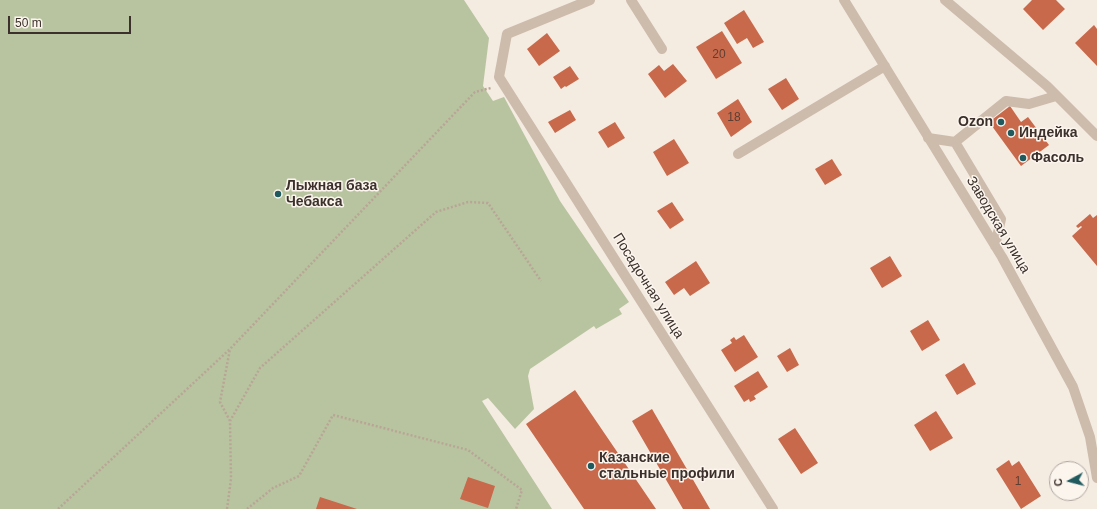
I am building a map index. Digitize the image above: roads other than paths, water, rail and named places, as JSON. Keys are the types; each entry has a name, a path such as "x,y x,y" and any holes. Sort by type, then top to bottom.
{"street":[{"name":"Посадочная улица","path":"590,0 507,34 502,81 773,509"},
{"path":"631,0 662,50"},
{"name":"Заводская улица","path":"844,0 995,246 1073,387 1090,437 1097,478"},
{"path":"945,0 1047,86 1097,136"},
{"path":"738,154 885,66"},
{"path":"928,138 955,142 1006,101 1029,104 1056,96"},
{"path":"955,142 1001,219 995,246"}],"place":[{"name":"Ozon","path":"1001,122"},
{"name":"Индейка","path":"1011,133"},
{"name":"Фасоль","path":"1023,158"},
{"name":"Лыжная база Чебакса","path":"278,194"},
{"name":"Казанские стальные профили","path":"591,466"}]}
